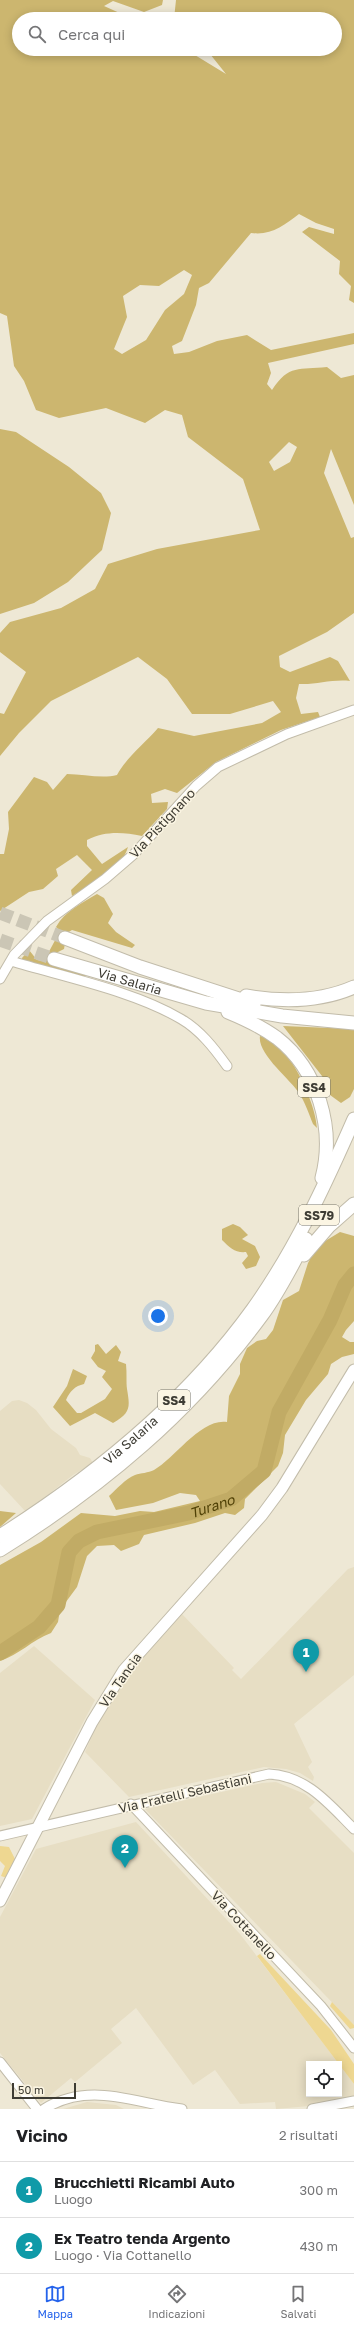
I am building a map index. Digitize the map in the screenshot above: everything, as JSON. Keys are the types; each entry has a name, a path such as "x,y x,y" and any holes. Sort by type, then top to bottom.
{"highway":[{"name":"Via Salaria","path":"65,938 140,967 212,991"},
{"name":"Via Salaria","path":"54,959 206,1003"},
{"path":"212,991 260,999 291,1000 330,995 354,987"},
{"path":"212,991 264,1006 354,1016"},
{"path":"206,1003 282,1016 354,1024"},
{"name":"SS4","path":"206,1003 259,1026 277,1038 297,1057 317,1091 326,1131 325,1164 306,1222"},
{"name":"SS79","path":"306,1222 354,1119"},
{"name":"SS79","path":"277,1292 316,1220 354,1136"},
{"name":"SS4","path":"277,1292 318,1238 354,1204"},
{"name":"Via Salaria","path":"0,1536 35,1513 103,1464 148,1426 191,1383 253,1309 306,1222"},
{"name":"Via Salaria","path":"0,1550 46,1522 110,1475 155,1435 200,1390 263,1314 277,1292"}],"main road":[{"name":"Via Tancia","path":"0,1901 92,1722 124,1670 257,1520 282,1488 354,1370"}],"street":[{"name":"Via Pistignano","path":"0,979 11,961 27,940 47,921 105,879 134,854 196,786 218,767 287,734 354,710"},
{"path":"11,961 146,1002 182,1019 209,1041 227,1066"},
{"name":"Via Fratelli Sebastiani","path":"0,1836 91,1816 131,1804 256,1776 284,1775 313,1789 354,1829"},
{"name":"Via Cottanello","path":"131,1804 321,2006 354,2048"},
{"path":"0,2062 37,2109"},
{"path":"44,2109 70,2096 95,2094 182,2109"},
{"path":"312,2109 354,2101"}],"shaded area":[{"path":"0,0 163,0 162,5 144,12 113,1 104,6 117,12 12,12 12,56 196,56 226,74 212,56 342,56 342,12 175,12 176,0 354,0 354,303 349,300 351,286 339,274 340,261 302,232 309,227 334,234 334,229 316,223 299,214 277,229 265,233 251,233 209,283 199,288 196,305 182,341 172,346 174,354 189,352 217,341 247,335 271,350 354,333 354,344 268,363 271,373 267,384 272,390 289,372 302,369 327,367 341,378 354,375 354,505 331,449 324,473 351,538 354,537 354,613 327,632 279,656 280,667 290,672 330,657 338,661 350,681 299,684 296,698 301,714 318,712 320,717 281,730 216,762 177,793 165,789 151,794 152,803 168,802 167,809 142,836 114,833 100,835 87,840 87,846 102,864 128,847 125,855 113,869 96,881 72,896 71,890 92,870 77,855 56,869 58,876 43,889 29,892 0,911 0,854 4,854 9,829 8,812 34,777 47,782 53,790 67,774 99,776 117,775 131,756 158,728 194,736 262,723 281,712 273,701 230,714 192,714 167,679 138,657 51,701 19,733 0,756 0,713 4,714 26,672 0,652 0,633 10,622 61,608 95,589 108,564 157,549 260,530 243,479 188,437 182,415 165,410 145,423 106,408 59,418 36,410 24,381 14,366 7,316 0,313","holes":["184,270 192,275 184,294 165,310 146,340 122,354 114,349 127,317 123,296 140,285 159,286","289,442 297,447 290,462 274,471 269,462"]},
{"path":"0,429 16,432 69,467 101,493 111,513 102,550 68,582 34,603 0,614"},
{"path":"97,894 104,898 113,914 108,923 116,932 135,945 132,948 72,930 67,933 64,949 52,955 53,963 59,968 88,974 78,980 22,960 29,950 37,960 44,961 60,931 56,927 60,921 74,908"},
{"path":"283,1026 354,1029 354,1089 350,1097 341,1103 330,1095 322,1076"},
{"path":"260,1036 270,1040 281,1048 299,1074 312,1104 317,1128 313,1124 299,1093 269,1059 264,1051 260,1043"},
{"path":"233,1224 240,1227 248,1235 242,1239 255,1246 260,1257 256,1266 246,1269 242,1263 248,1256 246,1252 239,1252 233,1249 222,1240 222,1229"},
{"path":"340,1232 354,1236 354,1321 342,1337 350,1342 354,1342 354,1354 342,1357 331,1364 328,1374 306,1400 285,1435 283,1453 278,1466 245,1499 244,1508 235,1515 225,1513 195,1523 144,1535 139,1544 121,1551 114,1545 97,1546 87,1556 77,1587 60,1610 58,1622 51,1633 0,1661 0,1565 41,1542 81,1513 115,1516 140,1511 154,1512 200,1501 196,1495 180,1493 153,1503 116,1510 109,1496 131,1477 154,1470 198,1432 217,1422 227,1422 229,1396 240,1374 240,1364 247,1348 257,1341 266,1339 273,1330 283,1300 299,1291 308,1263 317,1246"},
{"path":"98,1344 106,1354 116,1345 121,1352 118,1361 126,1364 129,1400 128,1409 123,1416 113,1423 95,1413 70,1426 53,1407 67,1386 73,1369 87,1376 84,1384 73,1389 66,1400 77,1413 81,1413 105,1399 112,1389 102,1377 106,1371 98,1367 91,1358 95,1351 95,1345"},
{"path":"19,1400 27,1403 36,1410 51,1429 76,1448 80,1455 90,1458 93,1463 73,1475 26,1512 0,1484 0,1411 12,1401"},
{"path":"0,1511 16,1513 0,1527"},
{"path":"354,1567 354,1675 294,1724 312,1762 308,1767 314,1777 313,1781 300,1773 286,1769 264,1767 129,1797 85,1752 106,1705 127,1676 182,1614 234,1668 232,1670 241,1679 348,1569"},
{"path":"34,1646 95,1700 32,1819 0,1826 0,1673"},
{"path":"276,1782 305,1794 315,1802 309,1808 354,1853 354,2025 145,1809 262,1783"},
{"path":"136,1822 240,1934 337,2061 306,2061 306,2097 342,2097 342,2068 354,2084 354,2096 309,2106 276,2109 275,2102 240,2104 215,2070 193,2085 136,2008 111,2029 122,2043 75,2082 71,2078 41,2103 0,2053 0,1917 36,1849"},
{"path":"0,1846 9,1847 15,1859 7,1878 1,1876 5,1866 0,1861"},
{"path":"260,1954 331,2030 354,2064 354,2084 342,2068 342,2061 337,2061 257,1956"},
{"path":"332,2002 354,2025 354,2028 350,2029 330,2006"},
{"path":"87,2102 116,2105 124,2109 63,2109"}],"waterway":[{"name":"Turano","path":"0,1653 39,1627 58,1605 69,1552 79,1541 97,1532 189,1513 231,1499 264,1471 279,1412 330,1320 345,1285 354,1274"}],"tunnel":[{"path":"0,913 65,938"},
{"path":"0,940 54,959"}],"place":[{"name":"Brucchietti Ricambi Auto","path":"306,1672"},
{"name":"Ex Teatro tenda Argento","path":"125,1868"}]}
